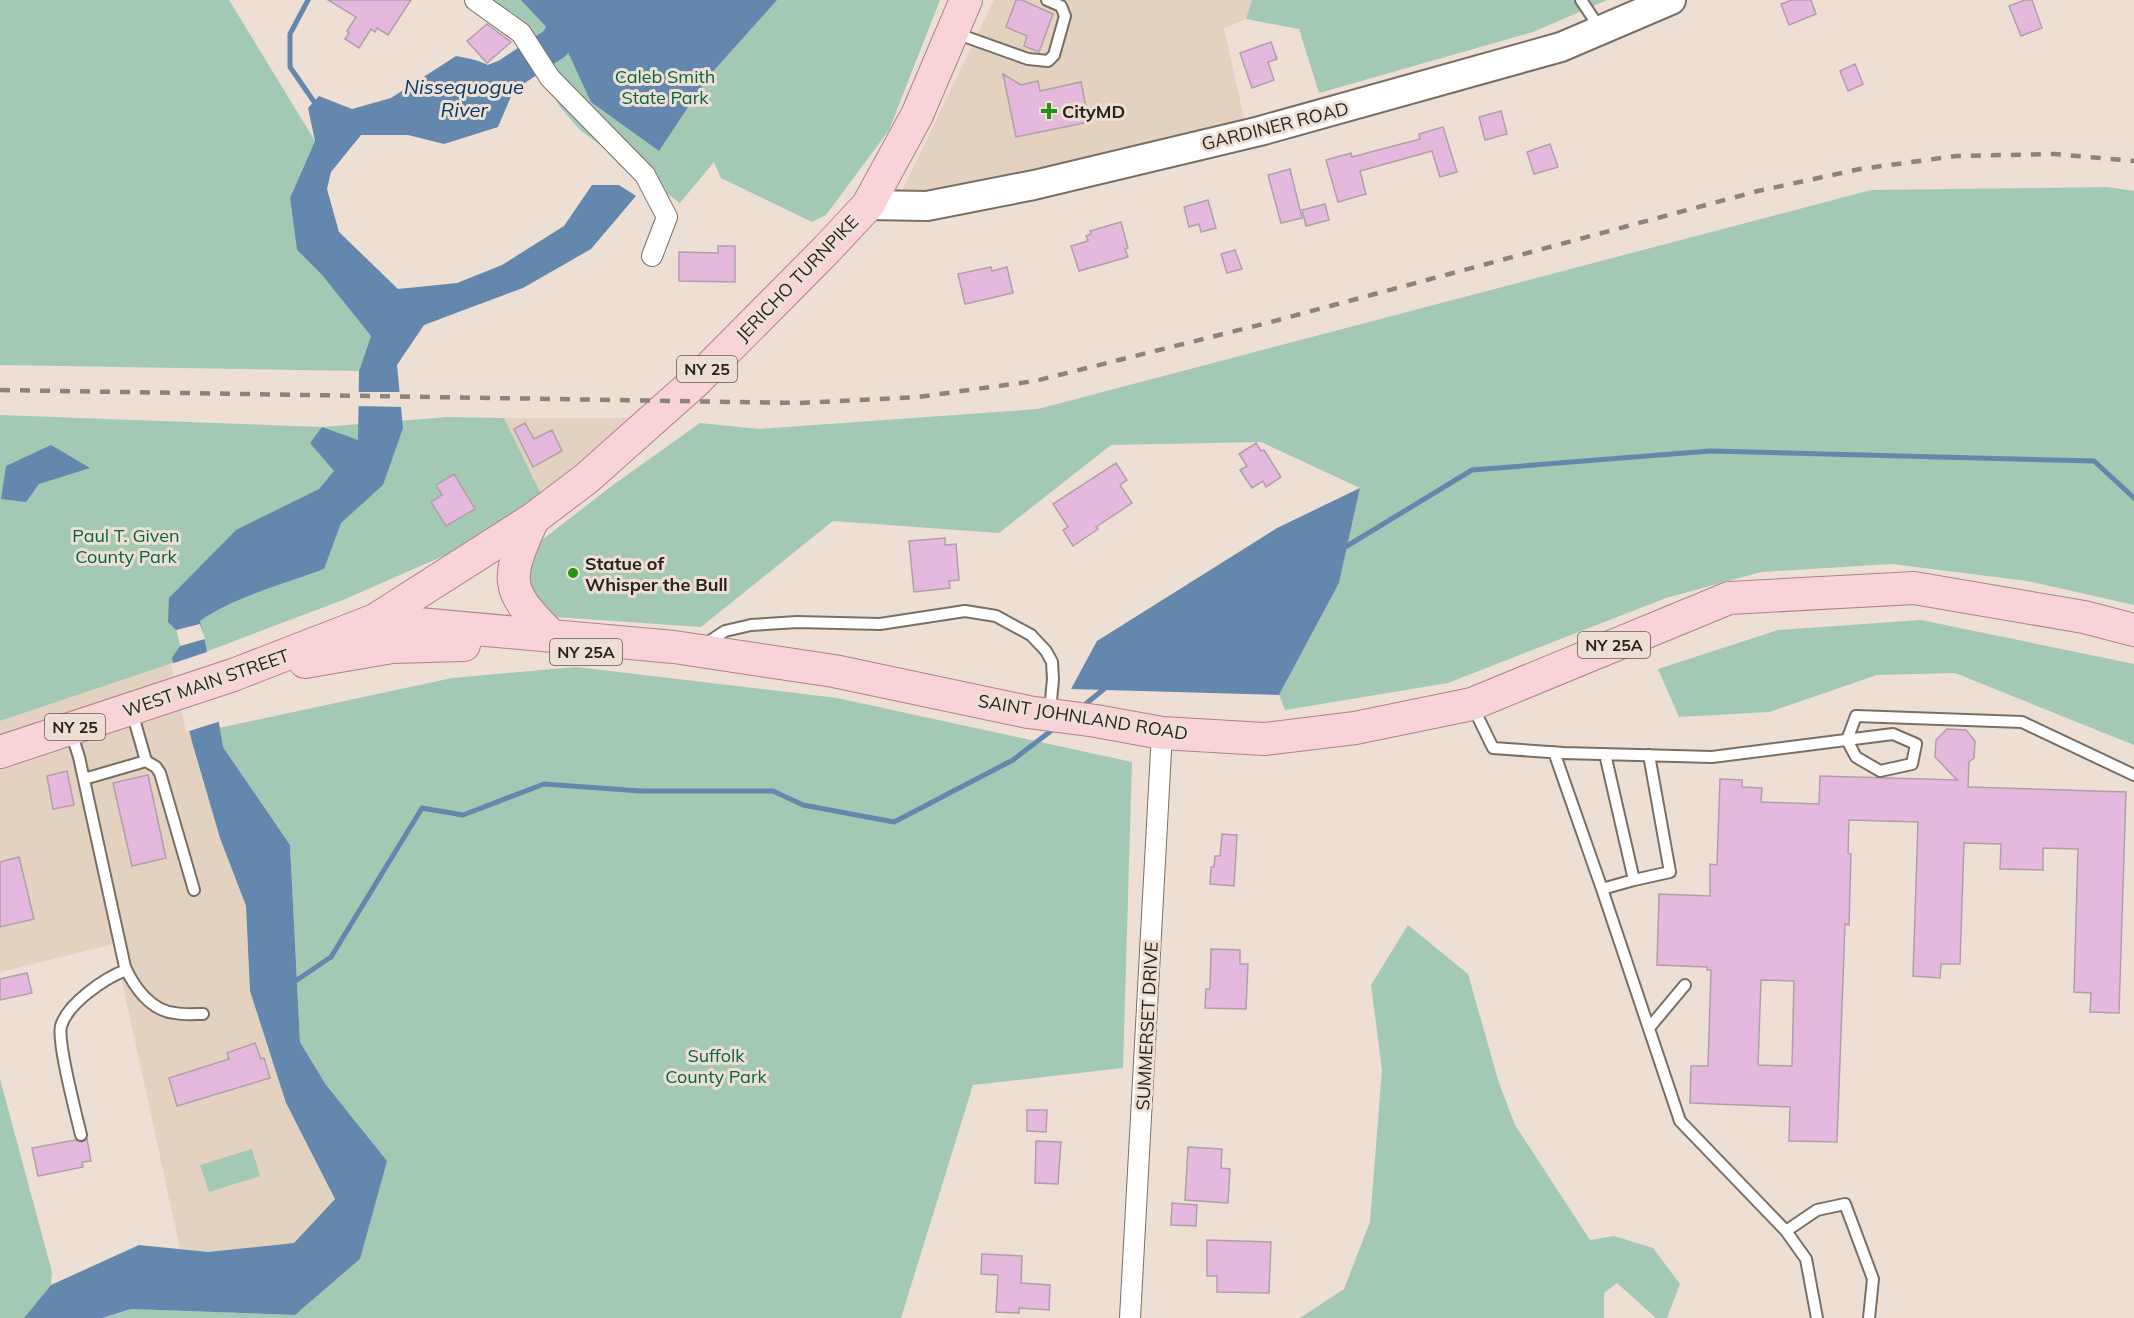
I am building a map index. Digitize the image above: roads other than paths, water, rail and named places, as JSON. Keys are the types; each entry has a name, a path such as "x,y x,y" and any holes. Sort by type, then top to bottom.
{"main road":[{"name":"JERICHO TURNPIKE","path":"375,620 533,519 587,478 696,381 794,283 868,205 917,115 966,0"},
{"name":"GARDINER ROAD","path":"868,205 927,206 1057,180 1249,134 1561,47 1671,0"},
{"path":"533,519 518,553 513,573 514,585 516,595 523,605 552,636"},
{"path":"442,577 433,597 435,625 444,637 459,645"},
{"name":"SAINT JOHNLAND ROAD","path":"375,620 695,650 834,671 1039,713 1162,733 1264,739 1355,728 1472,704 1729,598 1914,588 2084,617 2134,630"},
{"name":"WEST MAIN STREET","path":"0,752 233,675 375,620"},
{"name":"SAINT JOHNLAND ROAD","path":"233,675 392,646 523,645 777,678 865,688 940,693"}],"street":[{"path":"475,0 521,33 550,78 645,175 667,217 652,256"},
{"name":"SUMMERSET DRIVE","path":"1130,1318 1162,733"}],"lane":[{"path":"952,32 1028,59 1048,61 1054,55 1065,16 1061,6 1047,0"},
{"path":"1581,0 1601,30"},
{"path":"695,650 725,631 751,625 797,622 880,624 965,611 996,616 1031,635 1046,651 1052,662 1053,680 1039,713"},
{"path":"1472,704 1492,748 1712,757 1847,740 1893,734 1916,744 1912,764 1880,771 1856,757 1847,740 1856,716 2022,722 2134,775"},
{"path":"141,706 146,761"},
{"path":"70,729 80,757 128,976 151,1004 172,1013 204,1014"},
{"path":"1554,752 1680,1121 1786,1231 1806,1259 1817,1318"},
{"path":"1605,754 1634,880"},
{"path":"1602,889 1670,872 1648,755"},
{"path":"84,779 146,761 156,766 194,890"},
{"path":"81,1135 61,1042 61,1026 71,1010 97,984 126,970"},
{"path":"1649,1028 1685,985"},
{"path":"1786,1231 1817,1210 1845,1204 1873,1279 1869,1318"}],"water":[{"path":"521,0 777,0 708,77 659,151 591,102 566,48"},
{"name":"Nissequogue River","path":"456,56 476,60 490,66 501,77 512,94 498,127 444,144 408,135 361,135 331,172 327,189 339,232 398,289 457,283 502,265 564,226 592,185 619,185 636,196 591,249 523,288 424,325 397,365 403,428 383,485 341,523 324,569 243,598 200,621 223,747 290,845 300,1042 326,1085 387,1161 360,1259 295,1315 131,1309 102,1318 24,1318 51,1285 139,1245 208,1252 294,1243 335,1199 286,1103 250,991 246,906 220,838 192,742 172,658 180,646 176,630 168,622 169,598 236,530 319,489 334,471 310,443 322,427 358,440 359,371 371,336 322,275 297,250 290,198 315,141 308,108 319,96 352,109 391,98"},
{"path":"51,445 90,468 39,484 26,502 1,499 6,466"},
{"path":"1360,488 1339,583 1279,695 1071,689 1097,641 1277,528"}],"waterway":[{"path":"308,0 290,34 290,67 317,106"},
{"name":"Nissequogue River","path":"459,94 507,75 554,44 589,0"},
{"path":"1347,546 1472,470 1710,451 2094,461 2134,498"},
{"path":"1082,707 1104,689"},
{"path":"290,981 297,980 331,957 422,808 463,815 544,784 641,791 773,791 803,805 894,822 1013,760 1056,727"}],"railway":[{"path":"0,390 799,403 918,397 1035,381 1267,323 1758,191 1860,169 1956,156 2055,154 2134,161"}],"place":[{"name":"CityMD","path":"1049,111"},
{"name":"Statue of Whisper the Bull","path":"573,573"}],"park label":[{"name":"Caleb Smith State Park","path":"665,86"},
{"name":"Paul T. Given County Park","path":"126,545"},
{"name":"Suffolk County Park","path":"716,1065"}]}
